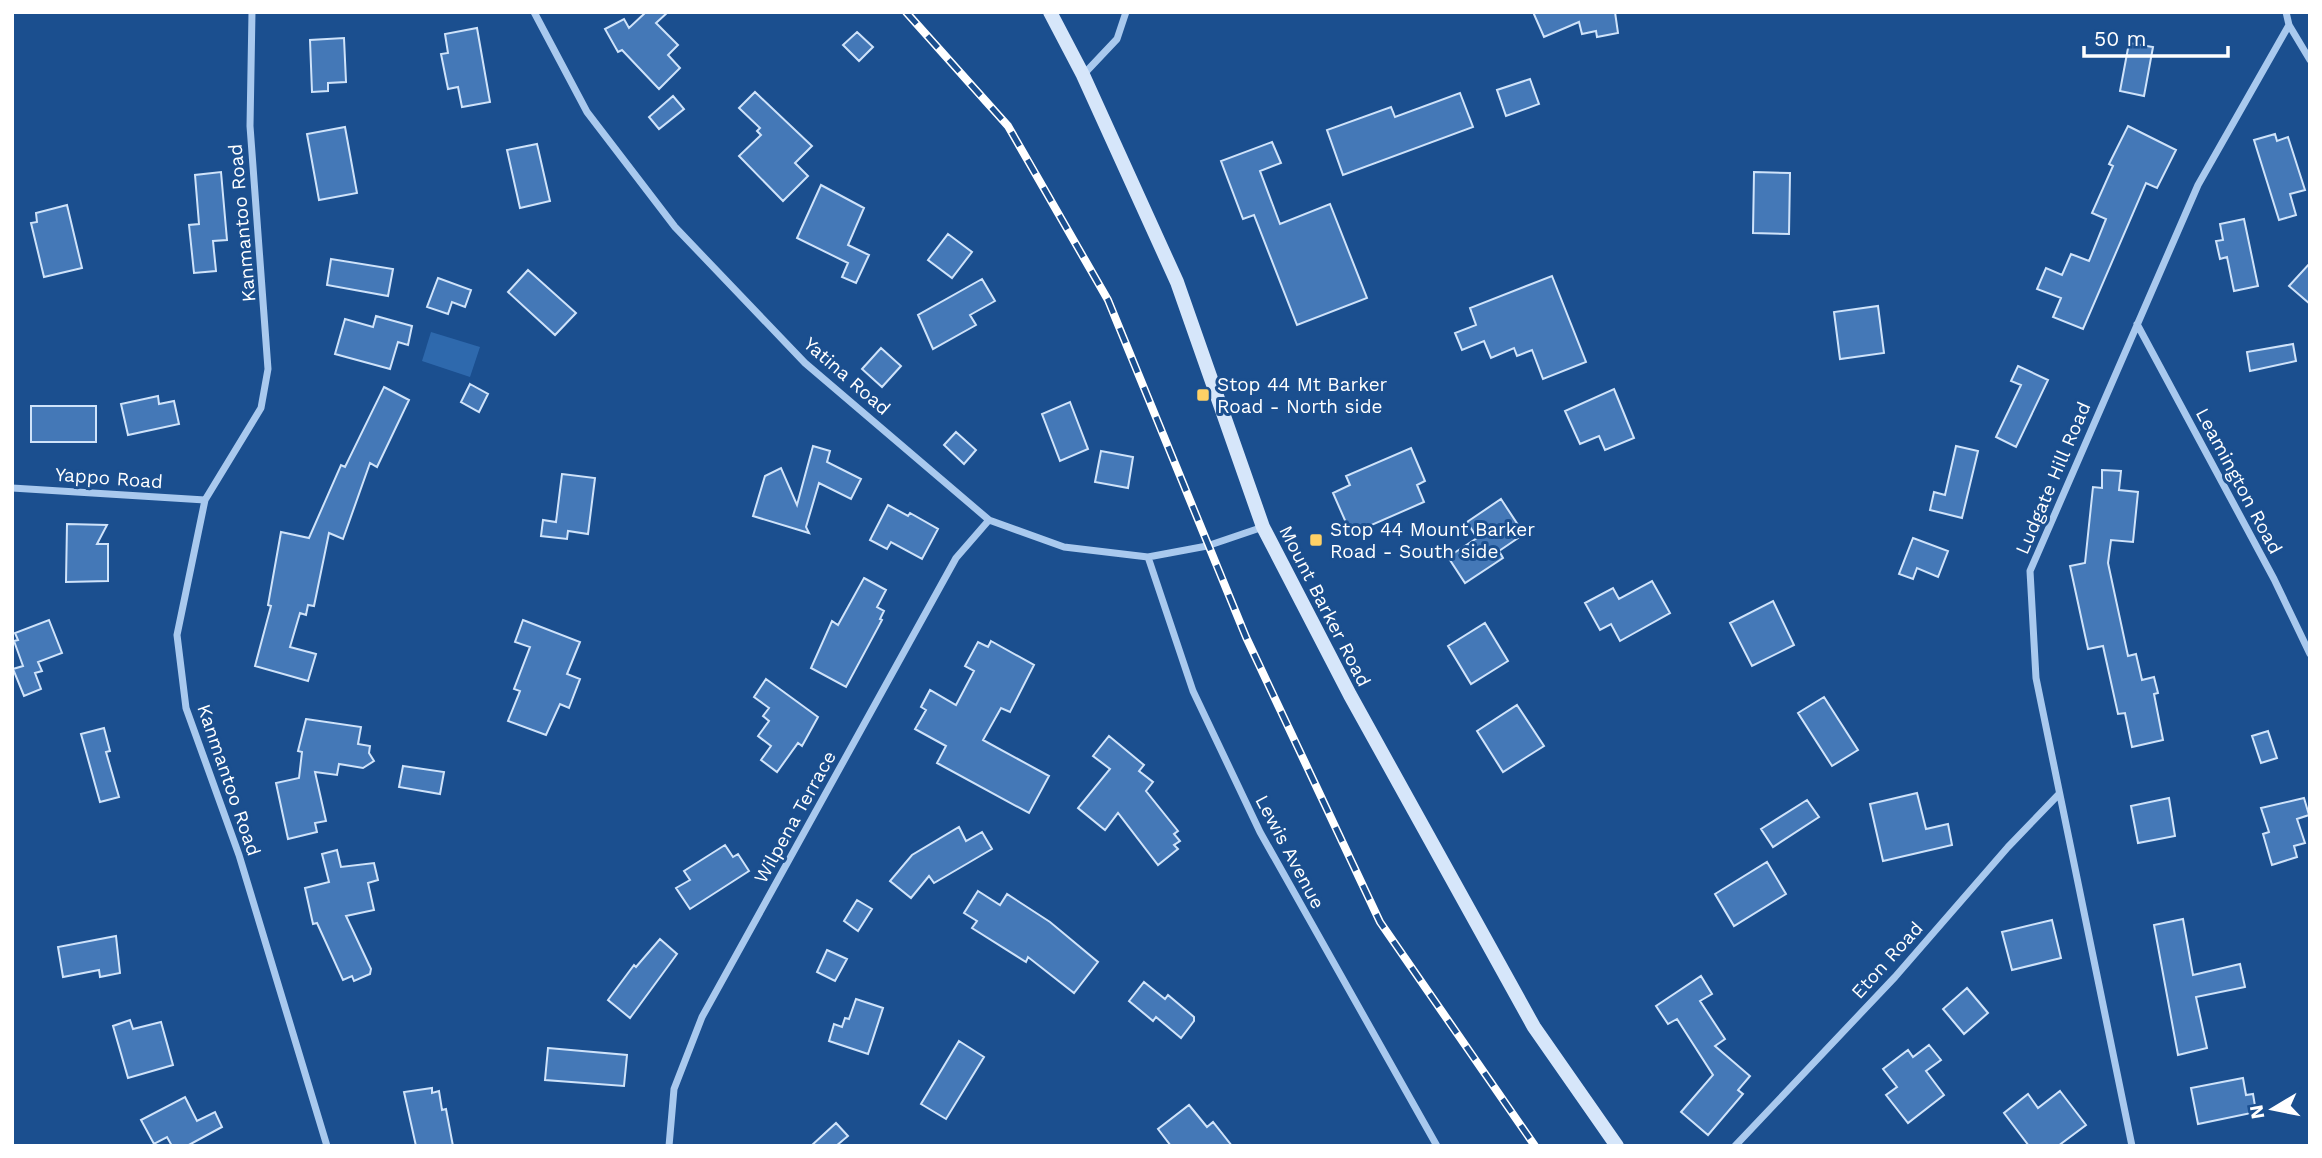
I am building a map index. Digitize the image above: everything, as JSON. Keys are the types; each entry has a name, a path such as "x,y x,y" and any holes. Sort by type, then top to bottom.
{"main road":[{"name":"Mount Barker Road","path":"1050,12 1083,75 1177,282 1263,527 1369,731 1534,1027 1617,1146"}],"street":[{"name":"Kanmantoo Road","path":"252,12 250,126 268,369 261,408 205,500 177,635 186,708 239,855 327,1146"},
{"name":"Yatina Road","path":"534,12 587,112 675,227 805,363 989,520 1063,547 1148,557 1207,546 1263,527"},
{"path":"1083,75 1117,39 1126,12"},
{"path":"2286,12 2289,25 2310,60"},
{"name":"Ludgate Hill Road","path":"2132,1146 2036,678 2030,571 2198,185 2289,25"},
{"name":"Leamington Road","path":"2137,324 2274,579 2310,654"},
{"name":"Yappo Road","path":"12,488 205,500"},
{"name":"Wilpena Terrace","path":"669,1146 674,1089 702,1017 956,558 989,520"},
{"name":"Lewis Avenue","path":"1148,557 1194,691 1260,832 1437,1146"},
{"name":"Eton Road","path":"1735,1146 1895,977 2008,847 2059,794"}],"shaded area":[{"path":"431,332 480,347 470,377 422,361"}],"building":[{"path":"646,12 668,12 656,23 678,45 668,55 680,68 659,89 622,50 618,52 605,29 624,19 629,28"},
{"path":"1533,12 1615,12 1618,33 1597,37 1596,31 1582,34 1579,22 1544,37"},
{"path":"477,28 490,102 462,107 458,87 448,89 441,54 448,53 445,34"},
{"path":"857,32 873,47 859,61 843,45"},
{"path":"344,38 346,82 328,83 328,91 312,92 310,40"},
{"path":"2129,43 2153,47 2144,96 2120,91"},
{"path":"1530,79 1539,104 1506,116 1497,90"},
{"path":"755,92 812,146 795,163 808,176 783,201 739,156 761,135 757,131 760,128 739,108"},
{"path":"1460,93 1473,127 1343,175 1327,130 1391,107 1395,117"},
{"path":"673,96 684,109 659,129 649,117"},
{"path":"2128,126 2176,150 2157,188 2146,183 2083,329 2053,317 2061,298 2037,289 2046,268 2062,275 2071,254 2089,261 2106,219 2092,213 2113,166 2109,164"},
{"path":"345,127 357,193 319,200 307,134"},
{"path":"2275,134 2277,141 2288,137 2305,190 2290,194 2296,215 2279,220 2254,140"},
{"path":"1272,142 1281,163 1260,171 1280,224 1330,204 1367,298 1297,325 1254,215 1243,219 1221,161"},
{"path":"537,144 550,201 520,208 507,150"},
{"path":"221,172 227,240 213,241 216,271 194,273 189,225 199,224 195,175"},
{"path":"1754,172 1790,173 1789,234 1753,233"},
{"path":"821,185 864,208 848,245 869,255 856,283 842,277 848,263 797,238"},
{"path":"67,205 82,268 44,277 31,223 37,222 36,213"},
{"path":"2244,219 2258,286 2234,291 2227,257 2220,259 2216,241 2223,240 2220,224"},
{"path":"948,234 972,252 952,278 928,260"},
{"path":"331,259 393,269 388,296 327,285"},
{"path":"2310,263 2310,304 2289,286"},
{"path":"528,270 576,313 555,335 508,292"},
{"path":"1552,276 1586,362 1543,379 1532,350 1517,356 1514,348 1491,358 1484,341 1462,350 1455,333 1476,325 1470,308"},
{"path":"438,278 471,290 465,307 452,302 448,314 427,307"},
{"path":"982,279 995,301 970,315 976,325 933,349 918,315"},
{"path":"1878,306 1884,353 1840,359 1834,312"},
{"path":"376,316 412,326 408,345 398,342 390,369 335,354 345,319 373,327"},
{"path":"2293,344 2296,361 2250,371 2247,352"},
{"path":"881,348 901,366 882,387 862,369"},
{"path":"2018,366 2048,380 2016,447 1996,437 2021,385 2011,381"},
{"path":"470,384 488,394 479,412 461,402"},
{"path":"384,387 409,400 377,467 370,463 343,539 329,533 314,606 308,605 306,615 300,613 290,647 316,654 308,681 255,666 271,606 268,605 281,532 309,538 341,465 345,467"},
{"path":"1614,389 1634,438 1605,450 1599,436 1580,444 1565,411"},
{"path":"158,396 159,404 174,401 179,424 128,435 121,404"},
{"path":"1070,402 1088,449 1060,461 1042,414"},
{"path":"31,406 96,406 96,442 31,442"},
{"path":"956,432 976,450 964,464 944,445"},
{"path":"813,446 830,451 827,462 861,479 851,499 819,483 806,527 809,533 753,516 765,476 781,468 797,505"},
{"path":"1956,446 1978,451 1962,518 1930,510 1934,492 1945,495"},
{"path":"1411,448 1425,481 1417,485 1424,502 1351,534 1333,493 1350,485 1346,476"},
{"path":"1101,451 1133,457 1128,488 1095,482"},
{"path":"2102,470 2121,471 2119,490 2138,492 2133,542 2111,540 2108,563 2128,656 2136,654 2142,680 2154,677 2158,693 2154,694 2163,740 2132,747 2125,713 2118,714 2103,646 2088,649 2070,566 2085,563 2093,487 2102,488"},
{"path":"562,474 595,478 588,534 568,531 567,539 541,536 543,520 556,522"},
{"path":"1501,499 1524,534 1499,551 1503,558 1465,583 1448,557 1477,538 1467,522"},
{"path":"888,505 908,516 910,513 938,529 922,559 891,542 887,549 870,540"},
{"path":"67,524 107,525 97,544 108,544 108,581 66,582"},
{"path":"1913,538 1948,551 1938,577 1917,568 1913,579 1899,574"},
{"path":"864,578 886,590 877,607 884,611 880,619 882,620 846,687 811,668 832,621 838,625"},
{"path":"1652,581 1670,613 1620,641 1611,624 1600,630 1585,603 1613,588 1619,599"},
{"path":"1773,601 1794,645 1752,666 1730,623"},
{"path":"49,620 62,653 38,662 42,671 35,673 41,689 24,696 13,669 23,666 14,641 18,640 15,633"},
{"path":"523,620 580,642 567,674 580,679 569,708 560,704 546,735 508,721 520,691 514,689 530,647 515,642"},
{"path":"1485,623 1508,661 1471,684 1448,646"},
{"path":"991,641 1034,665 1010,712 1001,708 983,740 1049,776 1029,813 937,763 946,746 915,729 926,710 921,707 930,690 956,705 974,671 965,666 978,642 988,647"},
{"path":"766,679 818,717 802,746 798,743 777,772 761,760 771,746 758,736 769,721 763,716 769,708 754,697"},
{"path":"1824,697 1858,750 1832,766 1798,713"},
{"path":"1517,705 1544,746 1503,772 1477,731"},
{"path":"306,719 361,727 358,744 370,746 369,753 374,761 363,768 339,764 337,775 315,772 326,821 315,823 317,832 288,839 276,783 299,778 302,752 298,751"},
{"path":"104,728 110,751 106,752 119,797 100,802 81,734"},
{"path":"2268,731 2277,758 2261,763 2252,736"},
{"path":"1109,736 1144,765 1139,771 1153,782 1146,791 1178,831 1174,834 1180,841 1174,845 1178,849 1158,865 1118,813 1105,830 1078,808 1110,769 1093,756"},
{"path":"403,766 444,772 440,794 399,787"},
{"path":"1917,793 1926,829 1948,824 1952,845 1883,861 1870,804"},
{"path":"2169,798 2175,836 2138,843 2131,806"},
{"path":"2304,798 2309,815 2297,819 2305,843 2294,846 2297,857 2272,865 2263,834 2269,832 2261,808"},
{"path":"1807,800 1819,817 1773,847 1761,829"},
{"path":"959,827 966,841 982,832 992,849 934,883 929,876 911,898 890,881 912,855"},
{"path":"725,845 733,857 738,854 749,871 690,909 676,888 690,880 684,871"},
{"path":"337,850 341,867 374,863 378,880 368,883 374,910 346,916 371,969 370,974 354,981 352,976 343,980 317,923 313,924 305,888 329,882 322,854"},
{"path":"1767,862 1786,894 1734,926 1715,894"},
{"path":"978,891 1000,905 1007,894 1050,922 1098,962 1074,993 1028,957 1026,962 972,928 977,921 964,913"},
{"path":"857,900 872,909 858,931 844,921"},
{"path":"2183,919 2193,975 2240,964 2245,987 2196,997 2207,1048 2178,1055 2154,925"},
{"path":"2052,920 2061,958 2012,970 2002,932"},
{"path":"116,936 120,973 100,977 99,970 63,977 58,947"},
{"path":"660,939 677,954 630,1018 608,1000 634,965 636,967"},
{"path":"827,950 847,959 835,981 817,972"},
{"path":"1701,976 1712,994 1700,1001 1725,1039 1715,1046 1750,1076 1738,1090 1743,1094 1708,1135 1681,1112 1713,1075 1677,1019 1668,1024 1656,1006"},
{"path":"1144,982 1165,999 1168,995 1194,1017 1194,1021 1181,1038 1156,1017 1153,1021 1129,1001"},
{"path":"1967,988 1988,1013 1964,1034 1943,1009"},
{"path":"856,999 883,1008 868,1054 829,1041 834,1024 842,1027 845,1018 849,1019"},
{"path":"130,1020 133,1029 161,1022 173,1065 128,1078 113,1026"},
{"path":"959,1041 984,1057 946,1119 921,1104"},
{"path":"1929,1045 1941,1060 1926,1071 1944,1095 1908,1123 1886,1095 1897,1087 1883,1069 1908,1050 1913,1057"},
{"path":"548,1048 627,1055 624,1086 545,1080"},
{"path":"2243,1078 2246,1095 2253,1094 2256,1112 2198,1124 2191,1088"},
{"path":"432,1088 432,1093 439,1091 442,1110 446,1109 453,1146 416,1146 404,1092"},
{"path":"2060,1091 2086,1125 2058,1146 2029,1146 2004,1113 2028,1094 2038,1108"},
{"path":"185,1097 197,1121 215,1112 222,1127 187,1146 172,1146 167,1137 154,1144 141,1120"},
{"path":"1189,1105 1207,1127 1213,1122 1232,1146 1171,1146 1158,1129"},
{"path":"836,1123 848,1136 836,1146 811,1146"}],"railway":[{"path":"906,12 1008,126 1108,300 1246,637 1380,922 1535,1146"}],"place":[{"name":"Stop 44 Mt Barker Road - North side","path":"1203,395"},
{"name":"Stop 44 Mount Barker Road - South side","path":"1316,540"}]}
